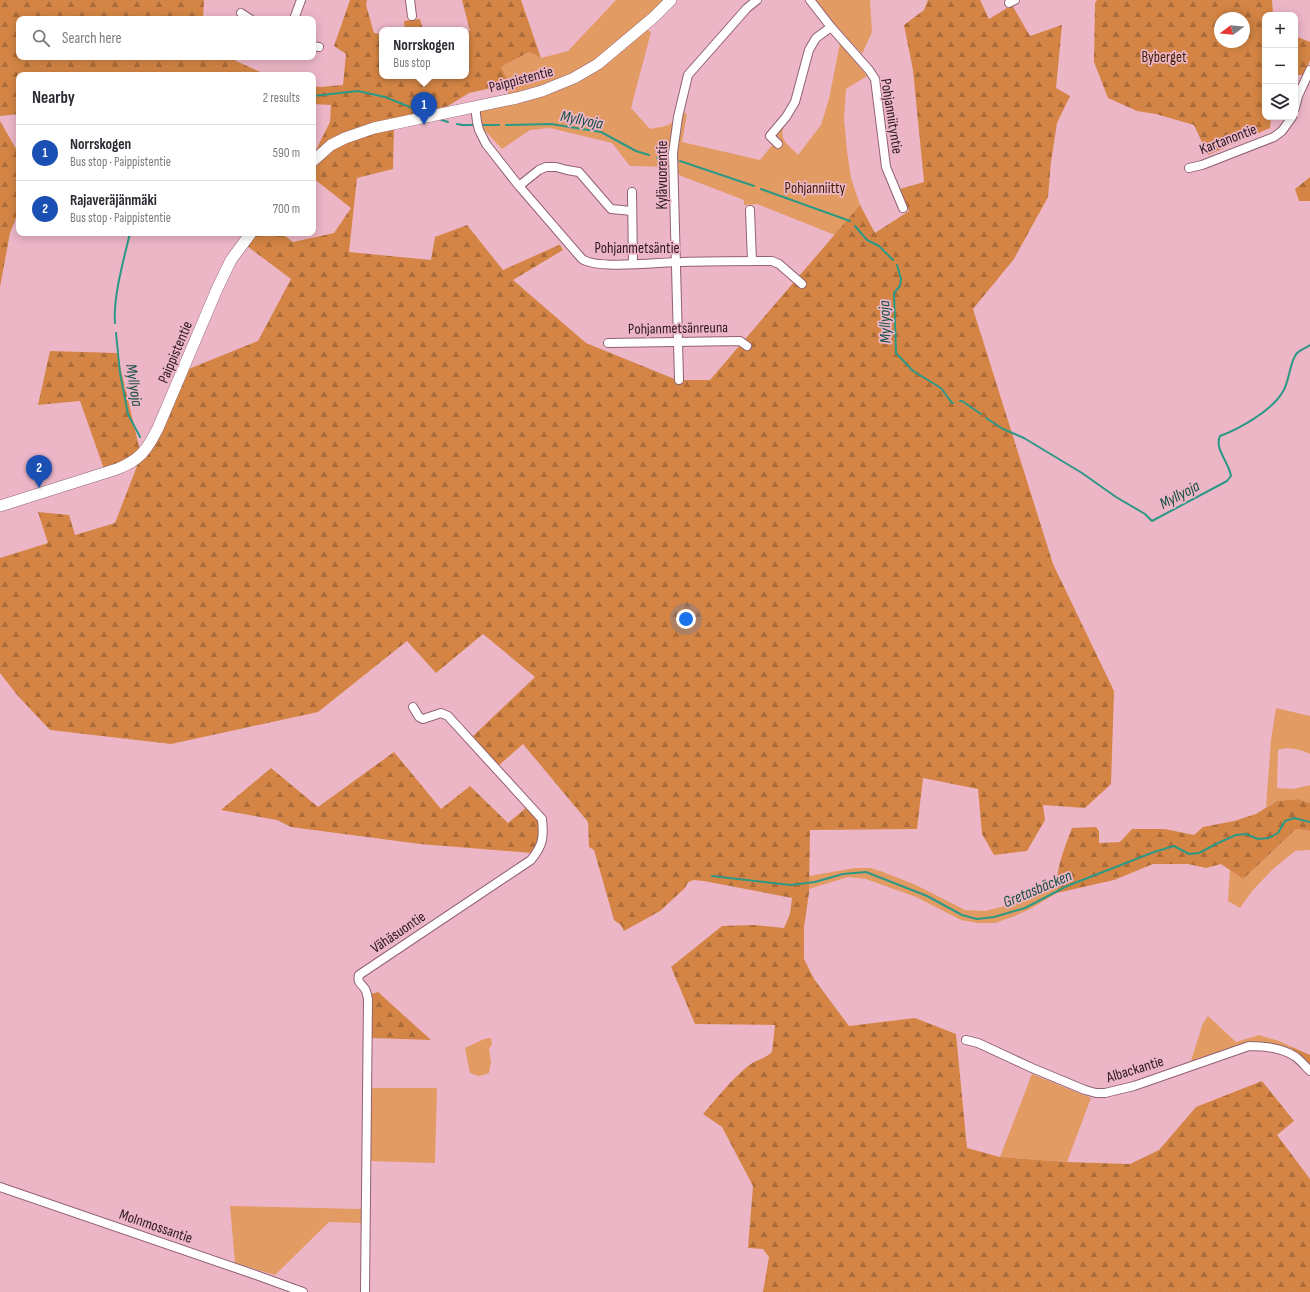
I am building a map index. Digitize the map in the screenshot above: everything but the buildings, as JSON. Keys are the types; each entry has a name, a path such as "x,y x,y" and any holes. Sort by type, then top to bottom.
{"street":[{"path":"295,16 301,0"},
{"path":"410,0 412,16"},
{"name":"Paippistentie","path":"316,158 331,146 345,138 374,128 517,98 574,78 598,64 654,17 671,0"},
{"name":"Kylävuorentie","path":"679,380 673,153 678,117 688,75 747,8 757,0"},
{"name":"Pohjanniityntie","path":"810,0 875,79 886,167 903,208"},
{"path":"241,13 246,16"},
{"path":"778,144 770,136 786,117 795,102 809,50 816,38 831,27"},
{"path":"1298,96 1310,70"},
{"name":"Pohjanmetsäntie","path":"475,106 479,130 486,144 519,186 586,262 596,264 633,264 772,261 778,264 802,284"},
{"name":"Kartanontie","path":"1190,168 1202,165 1274,137 1282,131 1290,120"},
{"path":"519,186 539,170 546,167 556,167 579,172 611,209 632,211"},
{"path":"632,192 633,264"},
{"path":"750,210 752,261"},
{"name":"Paippistentie","path":"0,506 117,469 131,463 142,454 150,444 158,428 228,266 249,236"},
{"name":"Pohjanmetsänreuna","path":"608,343 740,341 747,346"},
{"name":"Vähäsuontie","path":"365,1292 368,999 366,990 359,984 359,974 531,860 539,850 544,835 542,819 448,716 441,713 423,719 419,717 413,707"},
{"name":"Albackantie","path":"966,1040 978,1043 1032,1068 1096,1093 1112,1092 1134,1086 1249,1046 1264,1046 1283,1051 1296,1057 1310,1071"},
{"name":"Molnmossantie","path":"0,1187 303,1292"}],"green space":[{"path":"0,0 204,0 203,16 16,16 16,60 235,60 260,72 16,72 16,114 0,116"},
{"path":"350,0 367,0 366,5 374,33 379,34 379,79 469,79 470,31 462,0 521,0 541,58 529,52 501,67 510,84 469,93 448,106 371,123 343,133 316,153 330,122 331,105 316,104 316,86 343,85 346,54 334,46"},
{"name":"Pohjanniitty","path":"616,0 670,0 642,27 651,32 631,108 650,129 669,125 675,120 679,110 687,114 682,142 760,160 774,143 770,129 785,125 782,134 783,138 798,155 821,125 829,99 840,43 867,76 846,89 844,119 851,178 860,205 835,235 757,204 744,205 744,200 681,176 670,167 630,166 612,143 550,128 530,130 502,149 477,122 475,106 506,100 510,84 501,67 529,52 541,58 568,51"},
{"path":"813,0 870,0 872,32 862,54 814,2"},
{"path":"928,0 980,0 989,19 1012,5 1030,36 1062,25 1056,88 1070,96 1057,123 1051,162 1048,197 1014,259 973,309 1053,564 1114,691 1111,784 1085,808 1043,805 1045,820 1027,851 994,855 982,834 978,789 923,778 917,829 810,830 809,893 804,927 804,959 814,979 849,1026 915,1018 956,1034 967,1148 1000,1157 1067,1162 1130,1164 1159,1150 1196,1107 1262,1081 1294,1121 1277,1135 1310,1179 1310,1292 763,1292 769,1257 763,1249 748,1248 753,1186 722,1127 703,1114 724,1089 742,1071 772,1052 775,1025 695,1024 671,967 722,926 754,925 784,928 790,914 792,898 694,880 688,882 685,888 660,911 624,931 621,925 614,920 594,850 589,847 588,822 523,744 498,766 472,737 535,677 483,634 436,673 407,641 318,712 171,744 50,730 18,696 0,673 0,558 48,543 38,512 69,515 75,535 115,523 139,461 186,370 258,341 291,279 247,246 255,236 285,236 293,242 334,233 351,208 316,180 316,163 332,149 347,141 394,128 393,169 357,178 349,252 431,260 435,237 467,225 503,270 561,244 560,245 563,250 513,280 586,343 677,380 710,380 860,205 875,233 909,211 900,189 924,182 913,70 904,25 924,10"},
{"name":"Byberget","path":"1097,0 1272,0 1273,12 1262,12 1262,120 1271,120 1270,128 1208,155 1194,125 1156,114 1137,111 1108,98 1094,62 1095,3"},
{"path":"420,19 422,27 405,27 404,21"},
{"path":"1298,37 1310,42 1310,60 1304,75 1298,75"},
{"path":"0,121 16,149 16,218 10,233 0,287"},
{"path":"1310,177 1310,201 1299,201 1295,189"},
{"path":"50,351 117,353 140,451 126,462 104,469 80,401 38,405"},
{"path":"1276,708 1310,716 1310,754 1290,748 1278,750 1277,788 1293,789 1310,785 1310,803 1298,799 1277,801 1266,807 1271,740"},
{"path":"394,752 441,809 470,786 508,823 527,807 540,820 541,836 533,853 420,844 291,827 277,820 221,810 271,768 318,807"},
{"path":"1298,799 1310,803 1310,831 1296,829 1243,879 1221,864 1206,868 1188,864 1153,864 1114,880 1057,893 1057,876 1063,852 1072,828 1096,827 1099,831 1099,843 1120,842 1132,829 1165,829 1194,835 1203,827 1234,821 1256,814 1277,801"},
{"path":"1296,829 1310,831 1310,850 1295,851 1272,870 1253,890 1240,908 1228,901 1230,870 1243,879"},
{"path":"855,868 871,868 883,872 916,885 965,910 985,911 1029,900 1056,885 1057,893 1015,916 995,923 978,923 961,920 916,897 866,879 848,877 809,889 809,876"},
{"path":"378,992 431,1040 371,1038 371,994"},
{"path":"1208,1016 1236,1042 1259,1035 1292,1047 1296,1057 1264,1046 1189,1067 1203,1023"},
{"path":"491,1038 492,1044 489,1049 491,1062 489,1073 479,1076 470,1073 465,1048 484,1039"},
{"path":"1292,1047 1310,1055 1310,1071 1293,1056"},
{"path":"1032,1074 1091,1098 1067,1162 1000,1157"},
{"path":"370,1088 437,1088 435,1163 369,1161"},
{"path":"230,1206 361,1209 361,1223 329,1222 275,1275 235,1263"}],"waterway":[{"name":"Myllyoja","path":"316,96 358,91 385,97 410,107 420,109"},
{"name":"Myllyoja","path":"439,119 448,122"},
{"name":"Myllyoja","path":"457,124 475,125"},
{"name":"Myllyoja","path":"506,125 551,124 601,132 636,151 649,155"},
{"name":"Myllyoja","path":"482,125 499,125"},
{"name":"Myllyoja","path":"657,158 668,161"},
{"name":"Myllyoja","path":"680,161 754,186"},
{"name":"Myllyoja","path":"761,189 850,221"},
{"name":"Myllyoja","path":"855,226 867,240 879,246 893,260"},
{"name":"Myllyoja","path":"115,323 117,290 129,236"},
{"name":"Myllyoja","path":"897,265 901,279 900,286 894,293 896,353 913,371 941,388 953,403"},
{"name":"Myllyoja","path":"116,333 120,373 128,414 140,437"},
{"name":"Myllyoja","path":"986,418 1003,429 1024,438 1082,473 1116,497 1145,514 1152,521 1227,481 1231,476 1220,451 1220,436 1254,419 1277,400 1287,383 1294,357 1298,352 1310,345"},
{"name":"Myllyoja","path":"960,401 981,414"},
{"name":"Gretasbäcken","path":"712,876 790,885 815,882 843,874 866,872 927,896 962,915 977,919 994,917 1025,908 1067,886 1154,852 1174,846 1189,854 1199,853 1236,835 1246,834 1258,839 1269,838 1278,833 1285,821 1294,818 1310,822"}],"place":[{"name":"Norrskogen","path":"424,125"},
{"name":"Rajaveräjänmäki","path":"39,488"}]}
